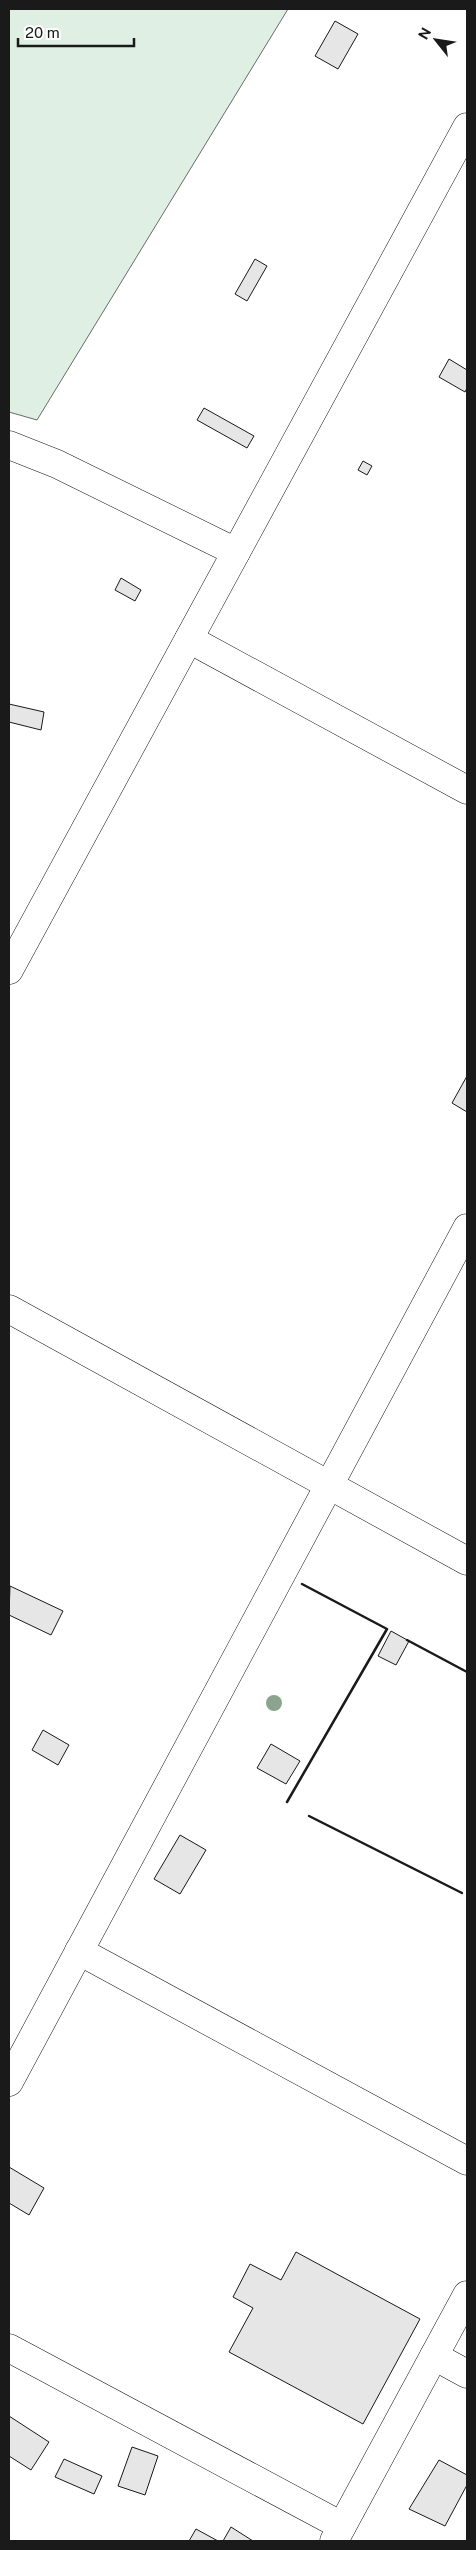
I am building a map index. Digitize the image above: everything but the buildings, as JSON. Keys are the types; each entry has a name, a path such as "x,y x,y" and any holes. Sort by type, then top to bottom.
{"street":[{"path":"9,970 467,127"},
{"path":"9,446 57,464 236,552"},
{"path":"189,639 467,790"},
{"path":"9,2082 467,1228"},
{"path":"9,1309 467,1561"},
{"path":"79,1951 467,2161"},
{"path":"9,2348 338,2534 467,2295"},
{"path":"434,2356 467,2374"}],"green space":[{"path":"9,9 288,9 37,420 9,412"}],"wall":[{"path":"287,1802 387,1629 302,1584"},
{"path":"407,1640 467,1672"},
{"path":"309,1816 462,1893"}]}
